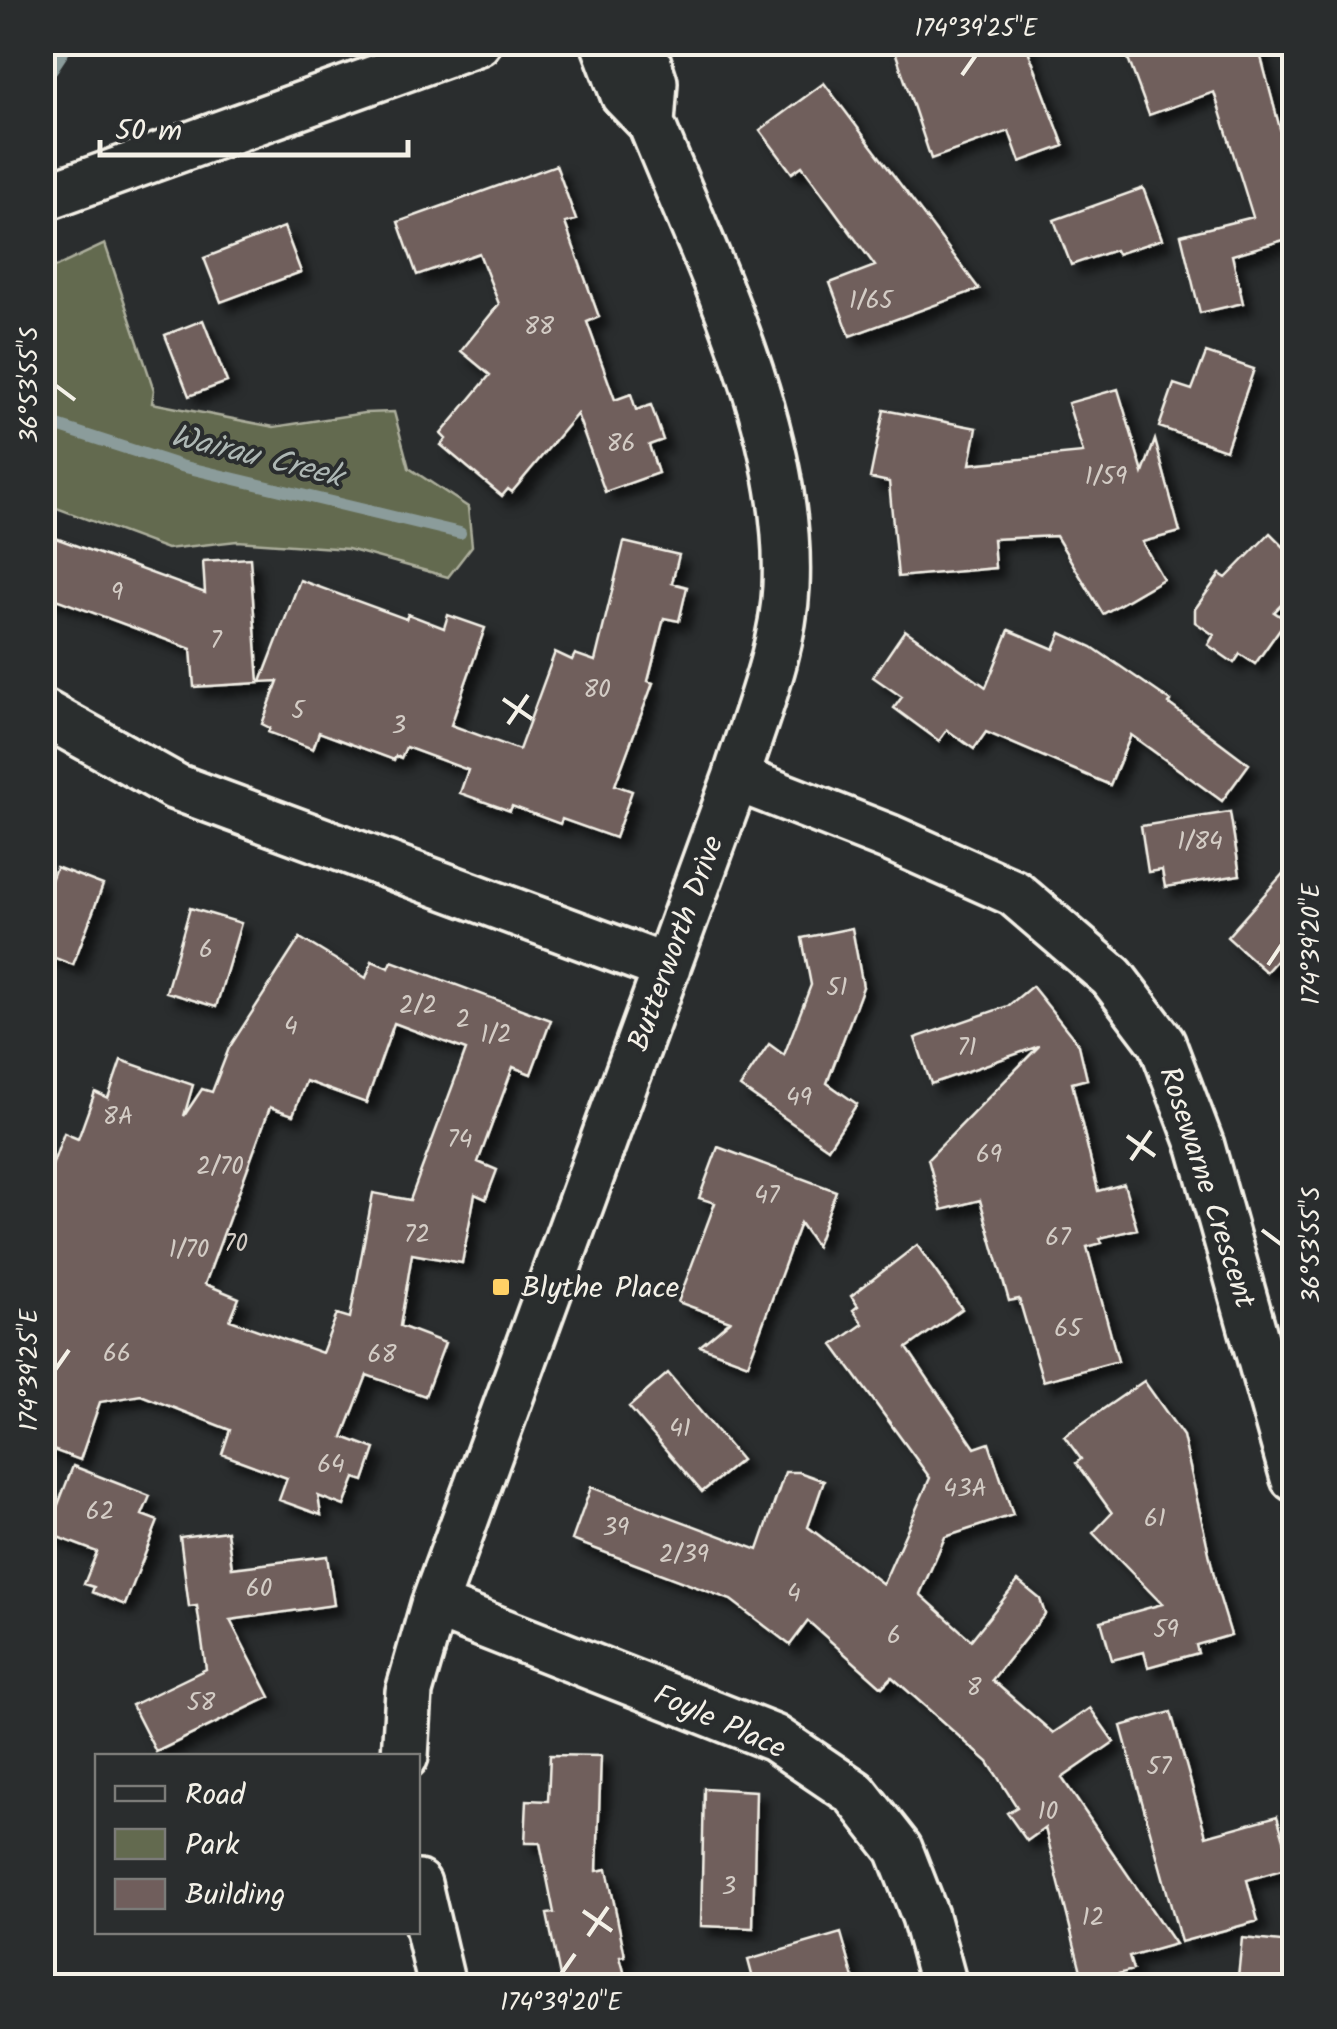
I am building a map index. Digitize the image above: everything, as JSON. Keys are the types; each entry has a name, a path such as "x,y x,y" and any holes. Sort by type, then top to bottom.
{"street":[{"path":"42,198 478,42"},
{"name":"Butterworth Drive","path":"405,1754 409,1692 434,1605 736,778 776,653 786,588 782,503 744,356 651,123 624,95 604,42"},
{"name":"Butterworth Drive","path":"641,42 654,82 651,123"},
{"path":"42,712 176,787 667,968"},
{"name":"Rosewarne Crescent","path":"736,778 890,838 1014,893 1112,977 1162,1043 1201,1146 1294,1478"},
{"name":"Foyle Place","path":"434,1605 774,1738 854,1793 900,1849 925,1916 944,1986"},
{"path":"420,1892 442,1986"}],"green space":[{"path":"105,244 154,390 152,403 274,427 394,412 409,468 468,507 472,546 448,577 348,549 237,541 167,549 43,503 43,273"}],"building":[{"path":"892,42 1025,42 1064,146 1020,162 1009,131 931,159"},
{"path":"1122,42 1257,42 1287,155 1294,153 1294,237 1232,255 1243,303 1200,313 1181,235 1253,217 1214,92 1149,115"},
{"path":"824,83 979,289 850,336 830,283 875,266 802,166 792,173 760,130"},
{"path":"556,165 576,220 565,223 599,317 587,322 615,400 631,394 636,410 651,405 663,440 649,445 658,473 605,492 577,414 512,492 508,489 502,496 441,445 446,439 441,434 490,375 461,351 499,304 479,253 417,275 398,222"},
{"path":"1143,188 1162,239 1071,265 1054,220"},
{"path":"284,227 301,272 221,302 204,258"},
{"path":"203,320 227,382 189,396 165,335"},
{"path":"1206,353 1254,369 1226,450 1159,427 1174,384 1192,390"},
{"path":"1118,389 1143,473 1155,440 1180,532 1142,542 1163,579 1103,614 1056,536 993,539 995,568 898,577 889,482 870,478 884,410 977,428 970,464 1083,453 1068,403"},
{"path":"42,533 205,593 203,561 250,558 259,683 194,687 191,649 42,594"},
{"path":"1270,533 1294,557 1294,592 1274,612 1286,620 1255,664 1240,654 1234,663 1208,645 1214,635 1195,622 1195,609 1220,574 1226,578"},
{"path":"624,542 679,555 672,583 687,587 679,621 664,618 648,681 653,683 615,785 632,791 615,838 562,819 560,824 460,793 468,770 406,747 401,758 396,756 394,760 319,732 313,749 268,732 270,728 262,724 278,681 261,682 300,580 406,619 408,614 444,628 448,615 485,628 451,725 519,750 555,652 572,660 575,654 595,661"},
{"path":"905,630 986,687 1009,630 1054,649 1061,633 1092,647 1171,701 1169,704 1249,764 1222,801 1131,735 1110,785 986,732 974,749 947,730 939,741 894,708 902,697 873,677"},
{"path":"1230,812 1240,875 1165,887 1162,870 1148,872 1141,826"},
{"path":"1294,861 1294,941 1266,972 1227,937"},
{"path":"56,867 103,885 73,965 42,953 42,904"},
{"path":"190,908 241,923 216,1007 166,992"},
{"path":"852,928 863,987 827,1083 857,1104 828,1148 740,1087 769,1044 784,1055 811,985 802,938"},
{"path":"300,938 366,978 372,961 389,968 392,961 551,1020 531,1074 513,1067 478,1162 497,1170 486,1199 475,1194 462,1263 412,1254 400,1326 445,1343 425,1396 367,1375 343,1437 375,1449 364,1481 355,1478 344,1506 318,1496 321,1515 279,1500 287,1478 222,1454 230,1430 141,1395 100,1402 80,1460 42,1446 42,1193 64,1133 78,1139 95,1092 108,1098 121,1060 193,1085 184,1116 202,1089 212,1092 229,1048","holes":["394,1023 466,1050 410,1200 373,1193 350,1318 337,1314 322,1353 230,1320 239,1298 205,1284 270,1107 293,1115 306,1081 366,1103"]},
{"path":"1032,986 1079,1045 1087,1079 1072,1083 1098,1191 1124,1184 1137,1229 1100,1238 1102,1243 1087,1247 1118,1361 1043,1381 1019,1299 1009,1301 980,1200 942,1210 928,1159 1039,1046 931,1084 915,1038 1008,1006"},
{"path":"718,1147 836,1191 816,1246 800,1223 748,1364 700,1346 730,1321 678,1302 715,1203 699,1198"},
{"path":"917,1245 962,1309 907,1348 975,1448 989,1443 1013,1515 945,1537 920,1594 971,1640 1018,1581 1040,1599 1045,1614 992,1680 1053,1733 1090,1708 1114,1742 1062,1778 1175,1944 1129,1957 1133,1970 1084,1983 1045,1828 1027,1841 1007,1813 1017,1807 988,1762 892,1677 882,1687 808,1621 790,1645 731,1600 572,1540 591,1487 758,1550 785,1472 799,1472 824,1481 808,1527 883,1584 930,1478 833,1345 863,1324 853,1310 858,1306 851,1296"},
{"path":"668,1373 741,1460 702,1492 629,1407"},
{"path":"1144,1381 1183,1436 1231,1635 1196,1645 1198,1653 1148,1667 1144,1652 1112,1660 1101,1621 1162,1604 1093,1533 1112,1513 1076,1463 1081,1459 1064,1436"},
{"path":"73,1466 150,1496 142,1515 158,1521 125,1605 92,1592 94,1587 84,1584 97,1552 47,1533"},
{"path":"227,1531 232,1568 327,1556 334,1605 230,1620 270,1697 156,1752 132,1705 206,1669 197,1606 189,1607 180,1537"},
{"path":"1171,1712 1206,1836 1277,1816 1292,1867 1247,1880 1258,1921 1181,1942 1121,1726"},
{"path":"550,1755 601,1756 597,1871 607,1869 628,1986 562,1986 547,1914 554,1913 540,1843 525,1843 527,1800 548,1801"},
{"path":"704,1788 756,1791 753,1928 701,1926"},
{"path":"841,1933 854,1979 827,1986 755,1986 748,1960"},
{"path":"1242,1938 1292,1943 1289,1986 1237,1986"}],"waterway":[{"path":"42,84 65,49 76,42"},
{"name":"Wairau Creek","path":"42,421 181,466 460,533"}],"place":[{"name":"Blythe Place","path":"501,1287"}]}
